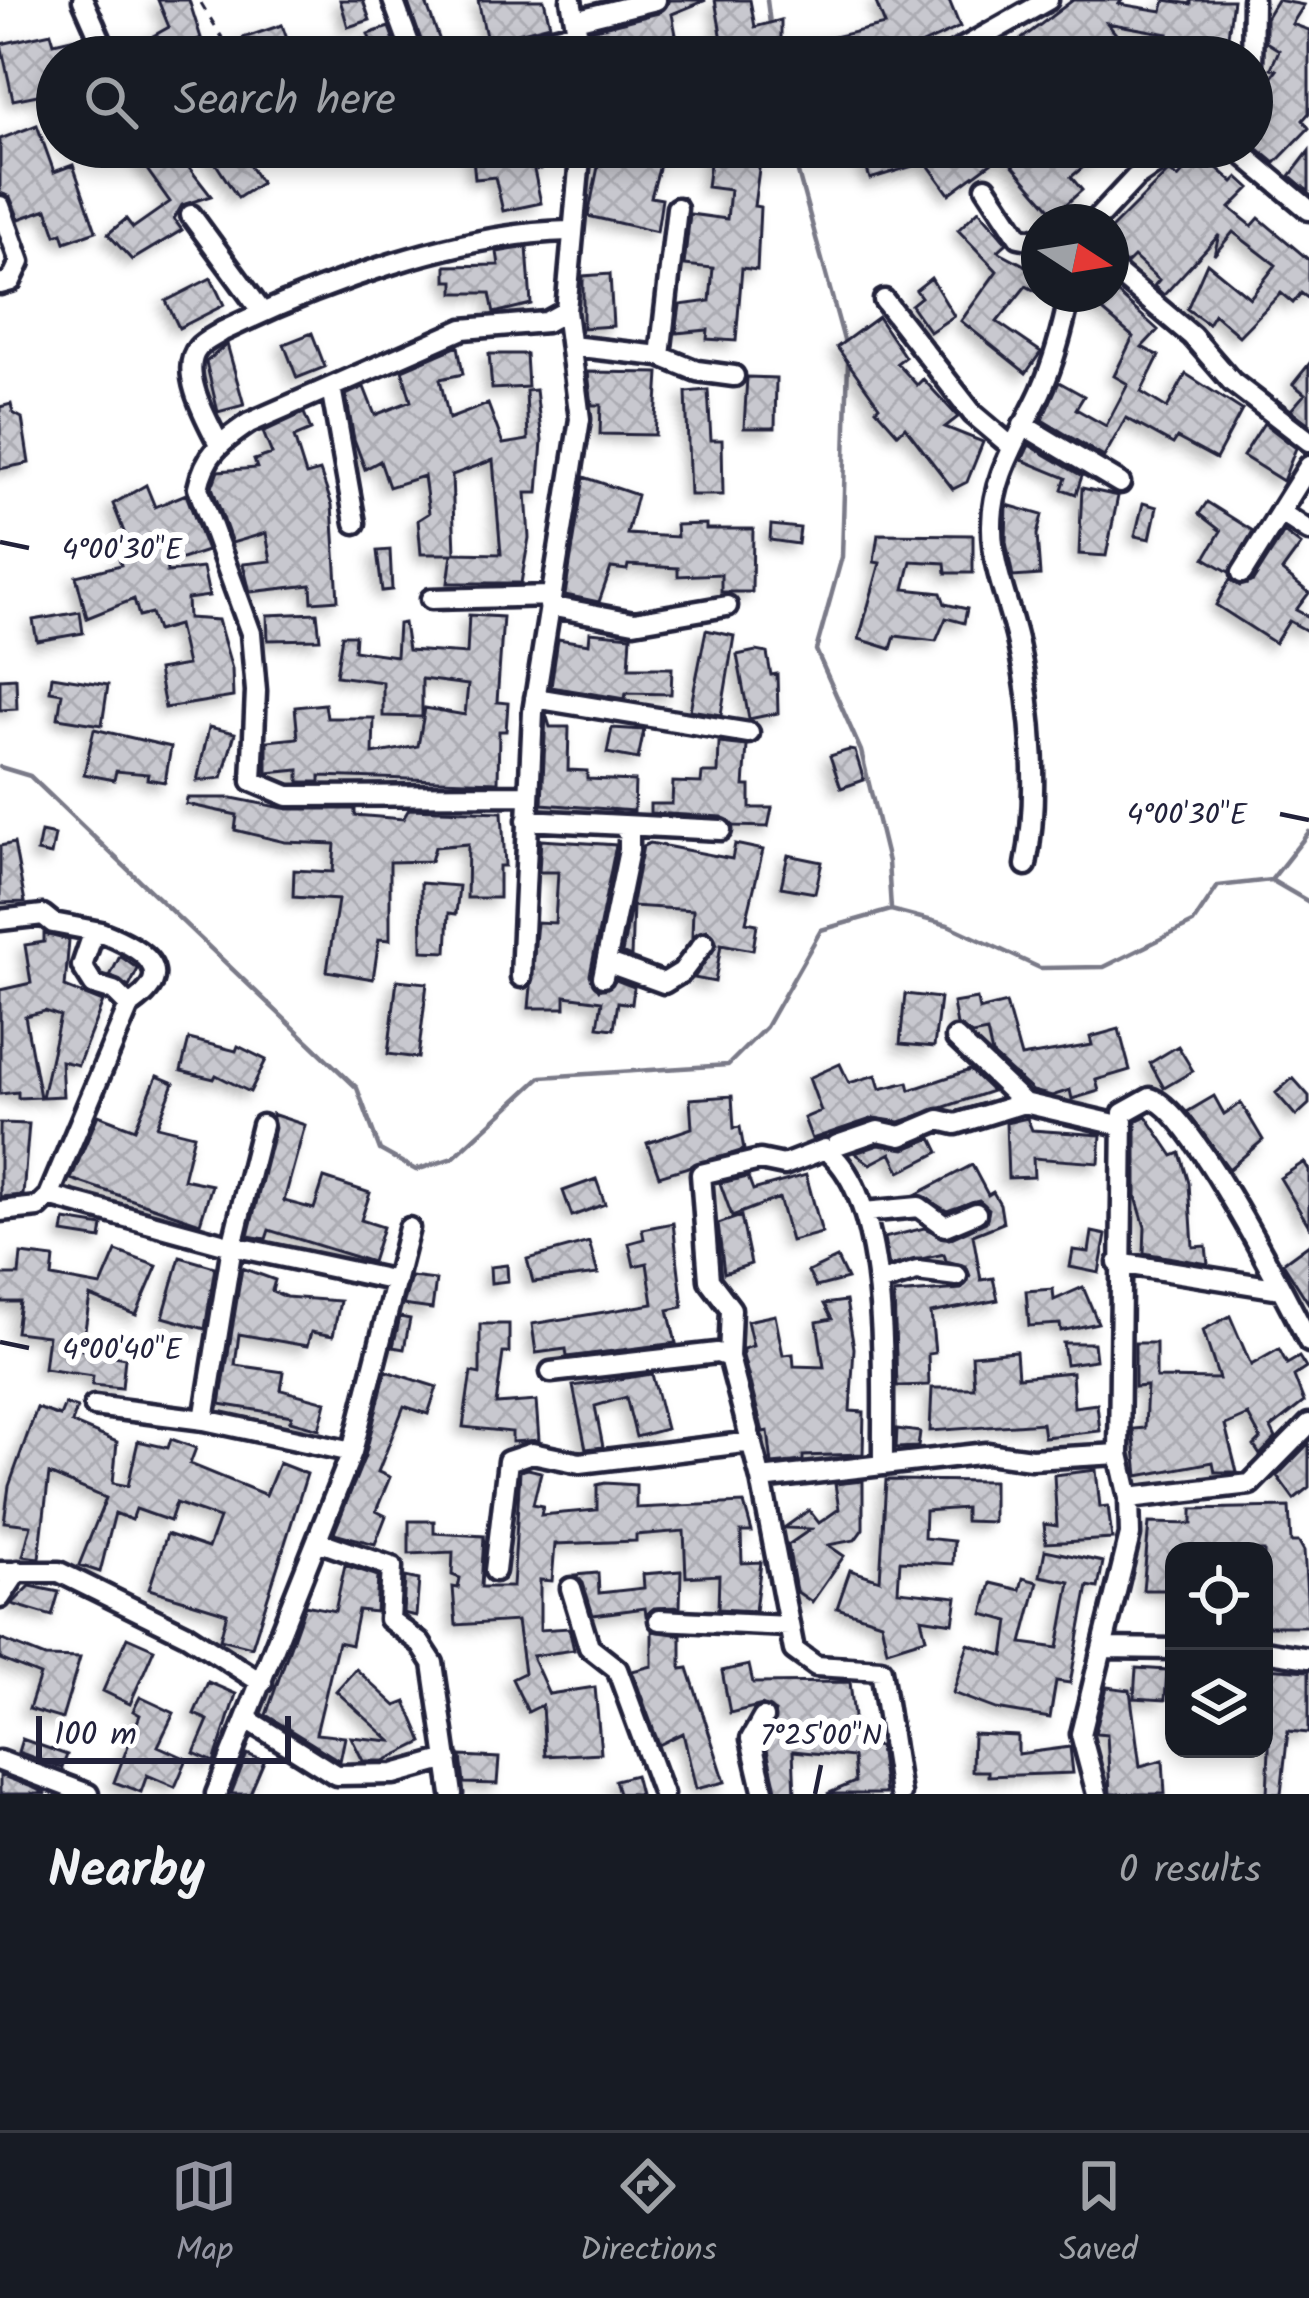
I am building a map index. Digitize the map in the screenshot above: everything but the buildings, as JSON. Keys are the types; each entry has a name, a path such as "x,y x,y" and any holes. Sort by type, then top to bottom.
{"street":[{"path":"83,0 99,36"},
{"path":"393,0 406,36"},
{"path":"528,36 575,17 656,0"},
{"path":"984,36 1048,0"},
{"path":"1252,36 1253,0"},
{"path":"521,977 535,698 580,419 566,310 569,231 578,168"},
{"path":"1111,204 1150,168"},
{"path":"1259,168 1309,210"},
{"path":"986,188 1021,237"},
{"path":"0,206 20,262 11,281 0,284"},
{"path":"660,356 677,208"},
{"path":"191,215 262,312"},
{"path":"219,443 200,407 193,358 197,349 223,331 262,312 434,252 539,232 569,231"},
{"path":"1129,283 1192,336 1232,382 1309,441"},
{"path":"884,300 973,414 1012,446"},
{"path":"528,795 288,796 252,781 256,691 250,633 198,488 203,463 219,443 249,423 463,329 546,322 566,310"},
{"path":"1027,865 1032,835 1030,754 1019,646 993,560 991,524 995,487 1057,351 1066,312"},
{"path":"571,346 660,356 698,371 734,376"},
{"path":"331,387 356,523"},
{"path":"1023,425 1120,483"},
{"path":"1242,573 1309,466"},
{"path":"1280,512 1309,531"},
{"path":"430,599 549,601 634,622 727,606"},
{"path":"535,698 749,733"},
{"path":"527,820 721,830"},
{"path":"623,827 629,834 629,850 604,969 664,983 682,972 704,943"},
{"path":"0,920 43,914 52,923 101,932 137,946 151,960 153,980 145,996 129,1006 49,1196 38,1207 0,1211"},
{"path":"101,932 92,937 82,966 94,985 114,991 129,1006"},
{"path":"956,1038 1024,1103"},
{"path":"1097,1794 1081,1734 1130,1535 1130,1498 1120,1454 1124,1349 1118,1263 1119,1125 1123,1113 1150,1098 1168,1107 1232,1200 1309,1341"},
{"path":"831,1153 837,1145 878,1131 901,1136 939,1120 956,1124 1024,1103 1119,1125"},
{"path":"204,1420 232,1246 262,1125"},
{"path":"883,1461 881,1282 864,1212 831,1153 819,1150 784,1165 760,1160 701,1174 709,1280 731,1310 729,1357 761,1479 794,1650 805,1661 881,1670 901,1794"},
{"path":"49,1196 232,1246 396,1281"},
{"path":"864,1212 919,1207 945,1226 976,1214"},
{"path":"216,1794 352,1452 410,1228"},
{"path":"1118,1263 1281,1289"},
{"path":"881,1282 916,1271 957,1276"},
{"path":"550,1372 717,1353 729,1357"},
{"path":"94,1406 204,1420 352,1452"},
{"path":"1130,1498 1250,1484 1309,1424"},
{"path":"495,1571 508,1461 532,1454 580,1463 752,1442"},
{"path":"761,1479 883,1461 987,1453 1031,1459 1120,1454"},
{"path":"320,1542 392,1567 389,1619 420,1643 434,1663 452,1794"},
{"path":"0,1598 9,1571 59,1572 187,1635 262,1683"},
{"path":"571,1588 589,1647 617,1669 663,1794"},
{"path":"659,1620 789,1626"},
{"path":"1103,1648 1165,1649"},
{"path":"1273,1652 1309,1658"},
{"path":"763,1718 751,1738 764,1794"},
{"path":"247,1719 336,1775 394,1774 448,1759"},
{"path":"0,1761 88,1794"}],"path":[{"path":"201,3 221,36"}],"waterway":[{"path":"767,0 770,24"},
{"path":"797,168 845,344"},
{"path":"848,361 842,557 816,650 861,751 888,862 891,909"},
{"path":"0,767 30,776 357,1088 380,1150 416,1170 453,1158 541,1077 728,1065 766,1027 821,930 891,910 948,925 1040,968 1104,967 1193,923 1218,886 1271,880 1309,902"},
{"path":"1272,879 1309,832"}]}
